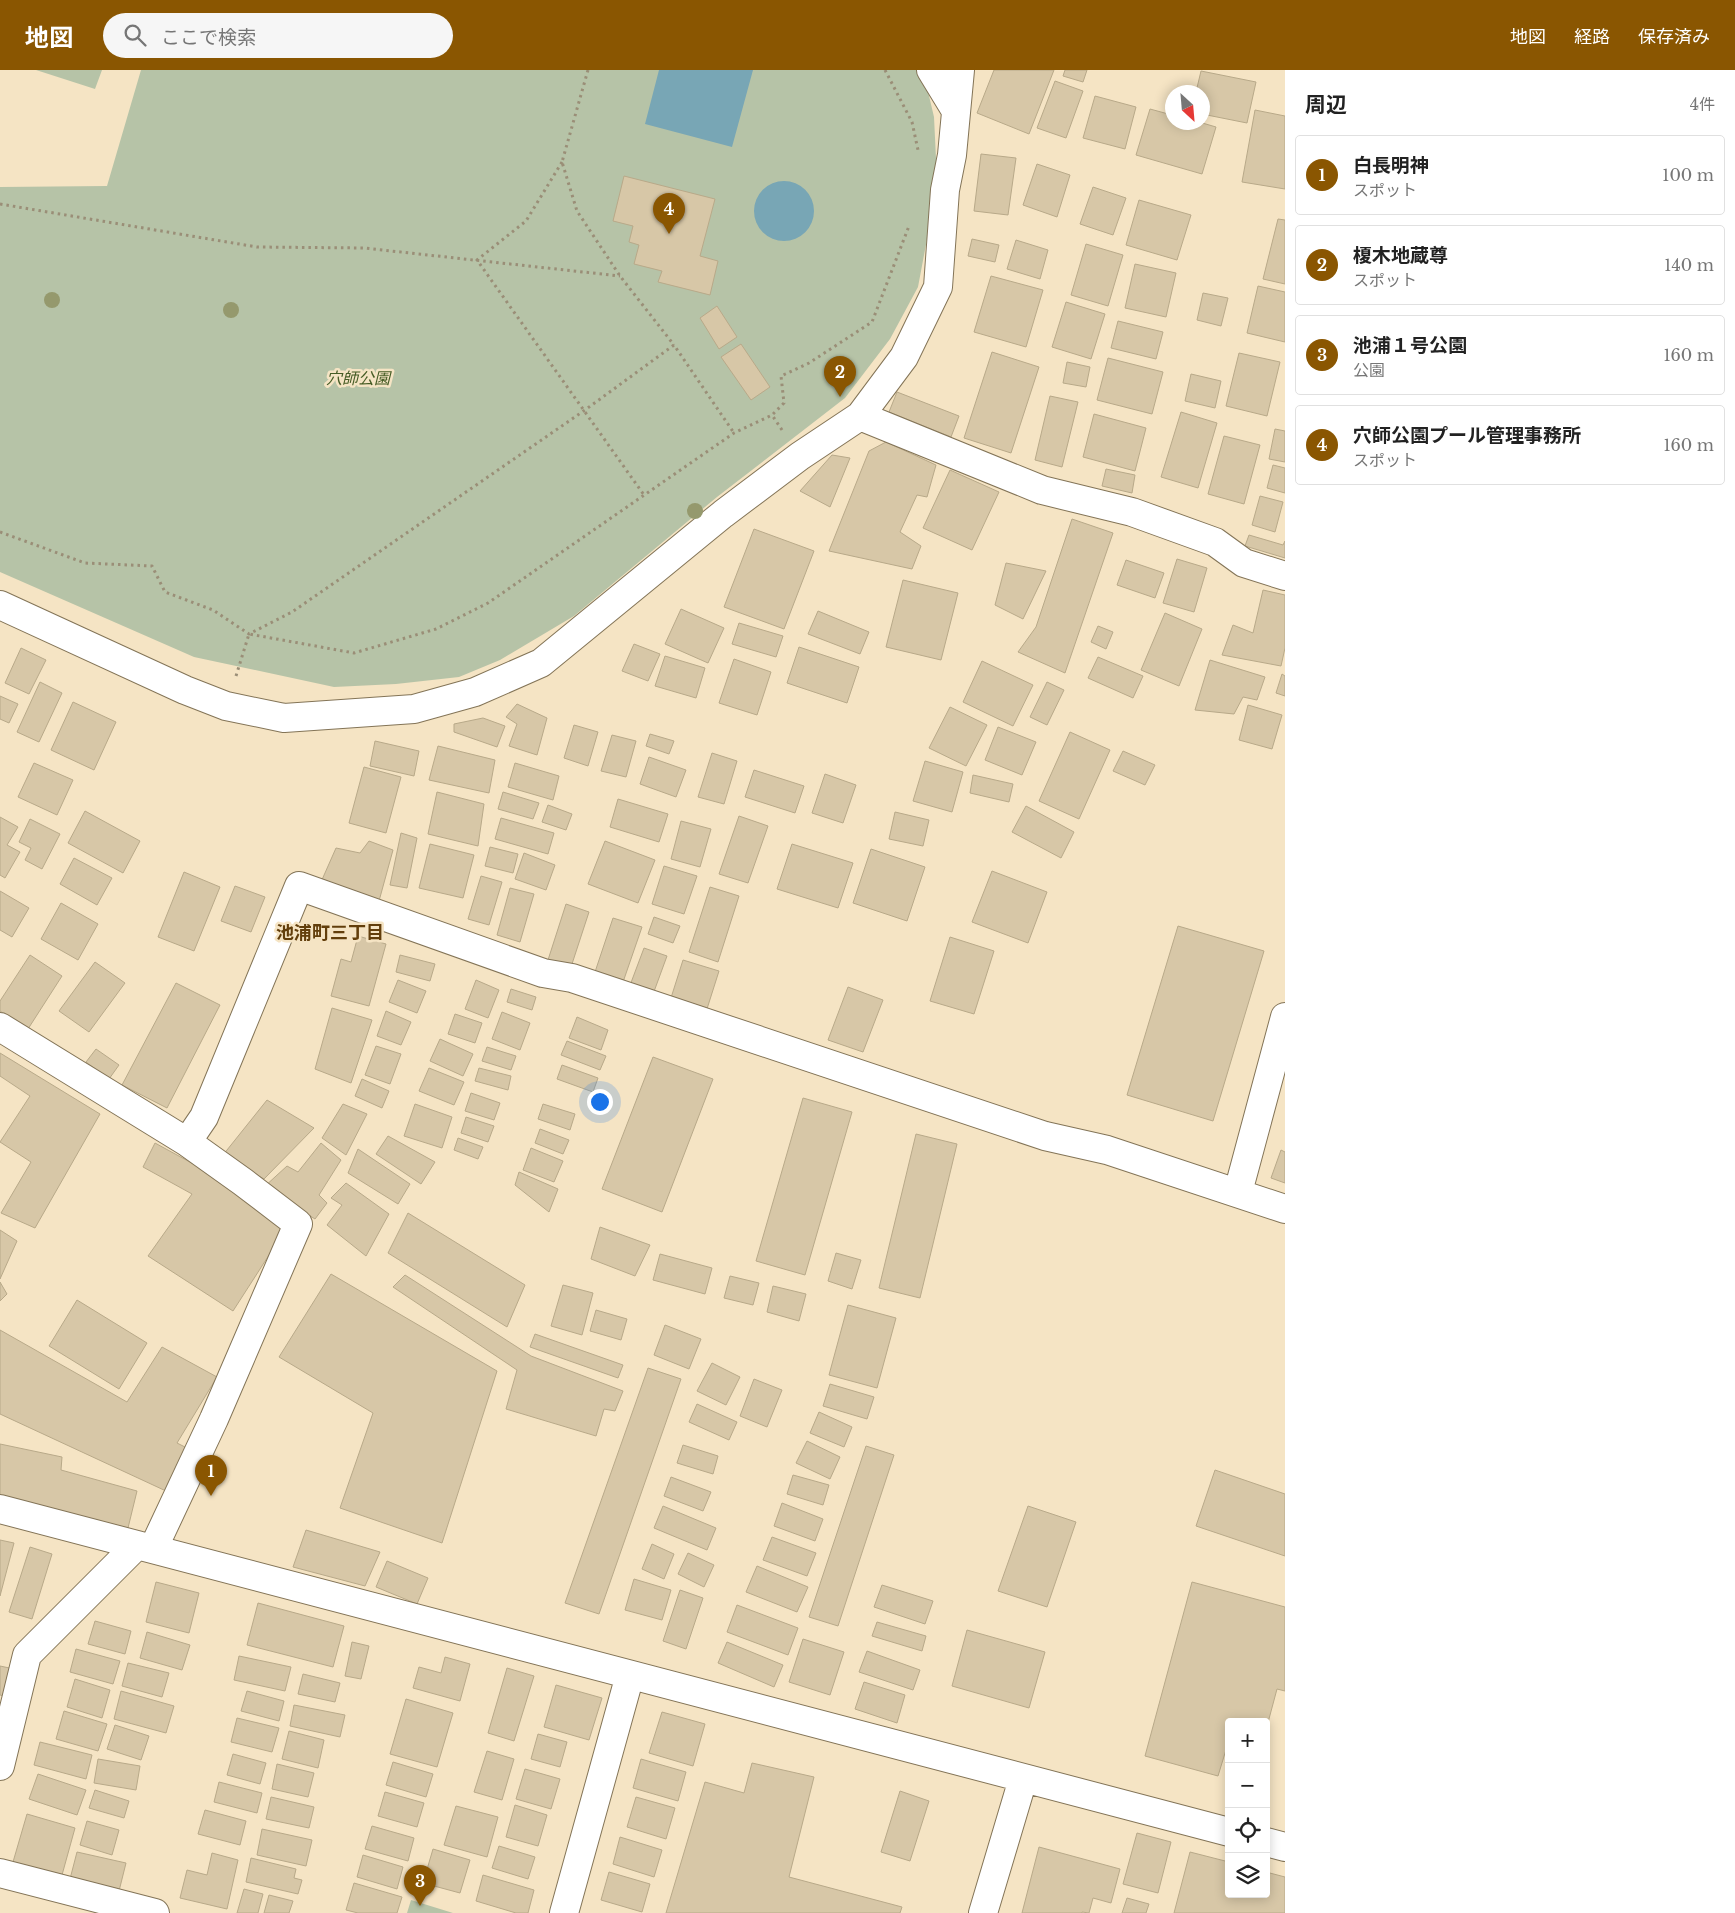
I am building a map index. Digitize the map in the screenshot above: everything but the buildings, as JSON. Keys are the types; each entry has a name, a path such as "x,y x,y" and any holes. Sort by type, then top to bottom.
{"street":[{"path":"931,70 956,111"},
{"path":"0,605 185,690 226,706 284,718 414,709 475,692 541,663 723,514 800,456 860,416 904,357 938,287 945,190 952,155 960,70"},
{"path":"860,416 1042,490 1132,512 1214,542 1244,563 1285,576"},
{"path":"187,1142 204,1118 299,886 544,973 572,978 1045,1136 1107,1150 1285,1209"},
{"path":"1238,1192 1285,1017"},
{"path":"0,1027 187,1142 298,1224 214,1419 145,1547 28,1654 0,1766"},
{"path":"0,1509 1225,1831"},
{"path":"564,1913 630,1675"},
{"path":"984,1913 1023,1779"},
{"path":"1270,1843 1285,1847"},
{"path":"0,1873 155,1913"}],"path":[{"path":"477,260 526,221 562,162 588,70"},
{"path":"885,70 912,122 920,155"},
{"path":"562,162 577,211 620,276 674,345 734,433"},
{"path":"0,204 257,246 364,248 620,276"},
{"path":"0,532 85,563 152,566 165,592 213,610 249,634 354,653 436,629 488,603 734,433 772,415 784,403 781,376 809,362 872,322 911,220"},
{"path":"477,260 644,495"},
{"path":"226,706 249,634 292,612 585,410 674,345"},
{"path":"772,415 800,456"}],"green space":[{"path":"36,70 102,70 95,89"},
{"name":"穴師公園","path":"141,70 916,70 926,83 934,117 937,179 918,287 890,339 845,398 717,497 574,616 500,660 459,677 396,684 334,687 194,657 0,572 0,187 107,186"},
{"path":"411,1900 453,1913 407,1913"}],"water":[{"path":"659,70 753,70 732,147 645,124"},
{"path":"784,181 800,186 805,190 809,195 814,211 809,227 805,232 800,236 784,241 768,236 763,232 759,227 754,211 759,195 763,190 768,186"}],"place":[{"name":"穴師公園プール管理事務所","path":"669,234"},
{"name":"榎木地蔵尊","path":"840,397"},
{"name":"白長明神","path":"211,1496"},
{"name":"池浦１号公園","path":"420,1906"}],"district":[{"name":"池浦町三丁目","path":"330,933"}]}
